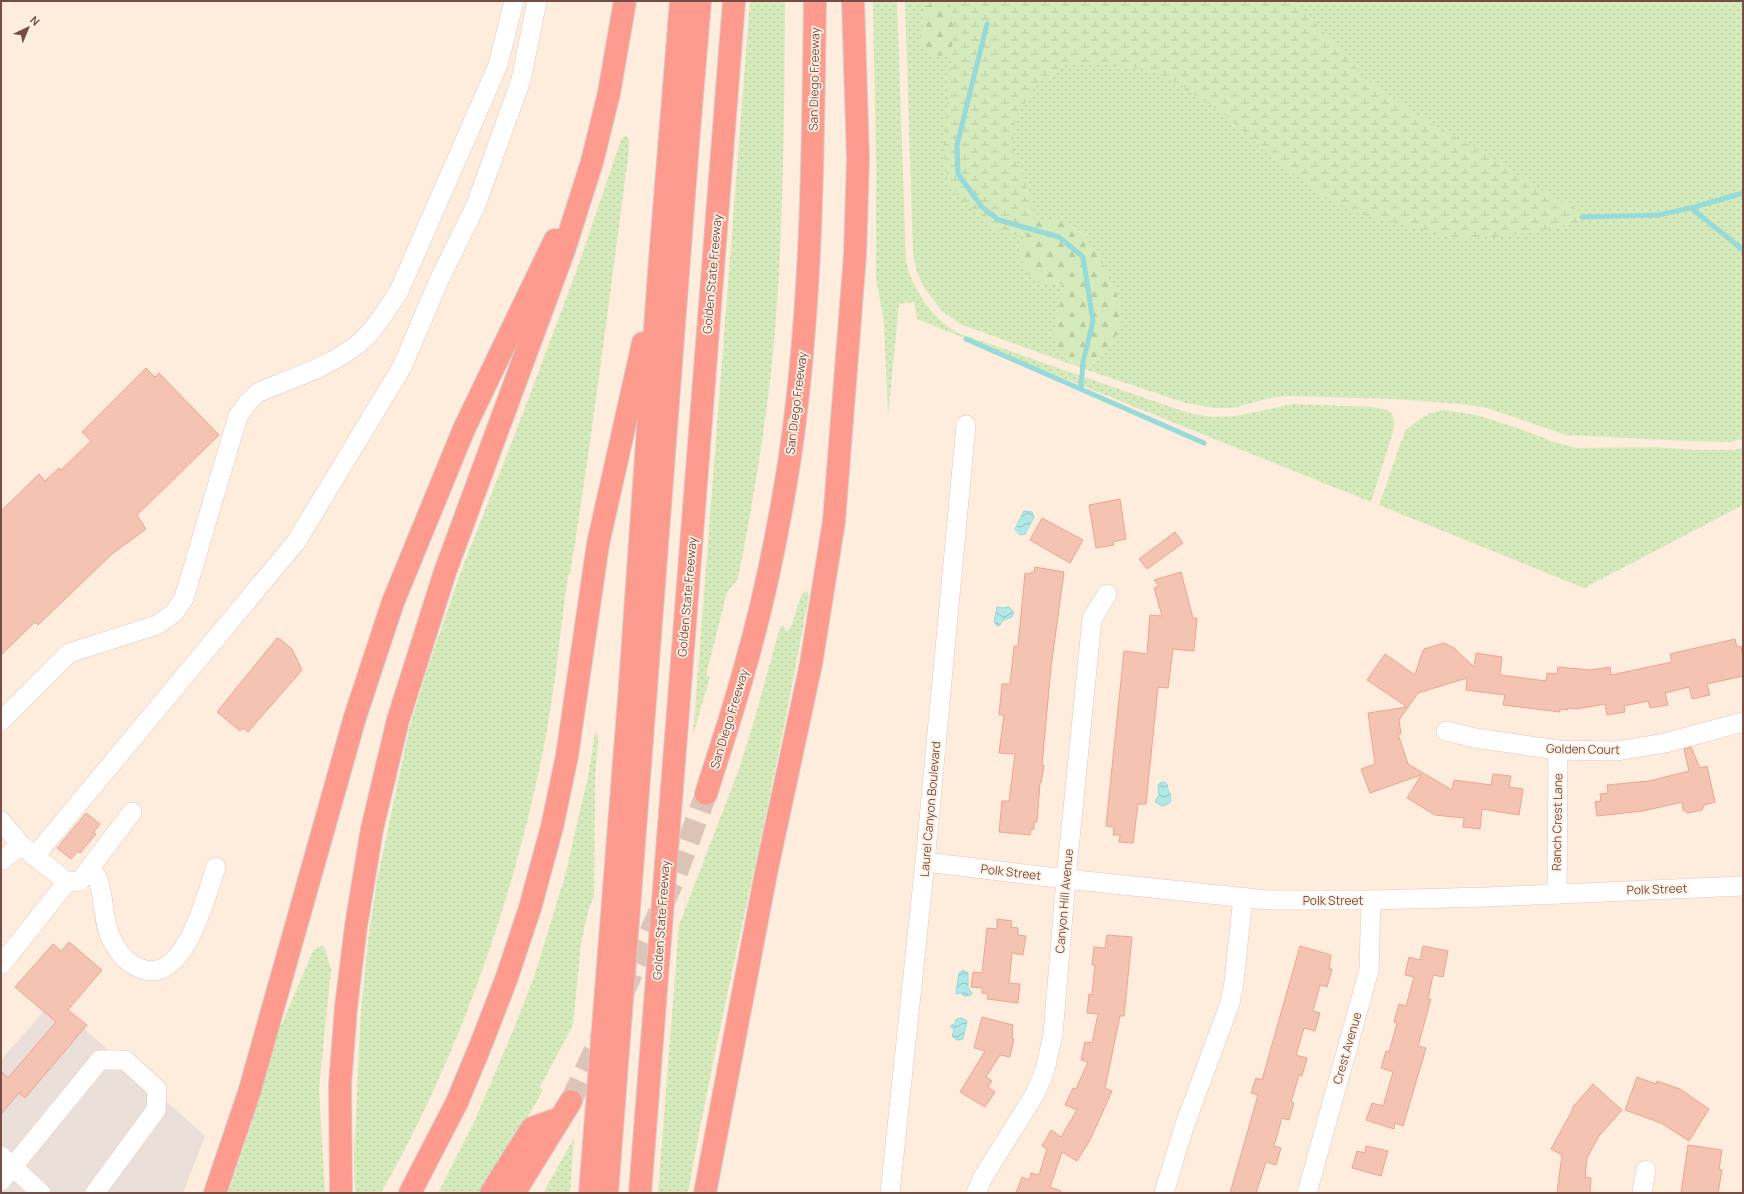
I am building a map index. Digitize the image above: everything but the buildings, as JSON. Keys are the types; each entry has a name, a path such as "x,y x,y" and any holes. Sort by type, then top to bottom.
{"highway":[{"path":"342,1193 340,1084 346,1007 356,926 372,830 396,727 445,572 564,250 592,162 610,93 625,1"},
{"path":"590,1193 630,691 659,272 680,1"},
{"path":"607,1193 700,1"},
{"path":"668,836 650,801 712,1"},
{"name":"Golden State Freeway","path":"640,1193 734,1"},
{"name":"San Diego Freeway","path":"706,794 745,667 768,578 790,457 804,330 811,186 816,1"},
{"path":"705,1193 766,873 812,664 834,521 855,255 858,159 853,1"},
{"path":"215,1193 249,1093 355,718 393,602 464,428 592,162"},
{"path":"410,1193 457,1102 480,1047 507,977 526,921 544,856 567,756 598,544 659,272"},
{"path":"491,1193 532,1128 565,1109 514,1193"}],"street":[{"path":"1,722 69,653 157,625 174,613 184,598 238,416 250,400 259,392 339,358 359,344 379,320 399,291 498,65 514,1"},
{"path":"1,861 27,851 296,542 402,367 440,278 478,198 521,80 536,1"},
{"name":"Laurel Canyon Boulevard","path":"890,1193 925,862 966,425"},
{"name":"Canyon Hill Avenue","path":"976,1193 983,1177 1034,1094 1045,1070 1053,1034 1066,879 1092,619 1107,594"},
{"name":"Golden Court","path":"1446,731 1475,738 1558,750 1617,751 1665,743 1743,722"},
{"name":"Ranch Crest Lane","path":"1556,894 1558,750"},
{"path":"1,821 27,851 67,882 80,881 132,812"},
{"name":"Polk Street","path":"925,862 1066,879 1267,900 1371,900 1743,886"},
{"path":"89,869 97,878 110,937 123,958 136,968 152,972 163,969 182,952 193,932 216,867"},
{"path":"1,965 67,882"},
{"path":"1164,1193 1184,1127 1230,1003 1234,982 1243,898"},
{"name":"Crest Avenue","path":"1307,1193 1370,970 1371,900"},
{"path":"41,1193 5,1168 100,1060 125,1060 157,1089 156,1110 95,1193"},
{"path":"1642,1193 1646,1170"}],"shaded area":[{"path":"53,1001 205,1136 183,1193 1,1193 1,1060"}],"green space":[{"path":"750,1 785,1 782,207 775,331 769,393 760,455 738,579 727,592 706,675 710,677 693,735"},
{"path":"873,1 897,1 906,262 909,273 919,293 932,311 948,327 958,333 1188,413 1212,417 1236,416 1293,404 1373,407 1387,410 1392,414 1394,421 1393,432 1371,502 917,319 914,302 899,304 888,416 884,323 876,278"},
{"path":"905,1 1743,1 1743,439 1730,442 1566,435 1487,408 1462,404 1393,399 1288,396 1270,398 1233,408 1214,408 1186,403 1087,370 1112,340 1120,304 1092,247 1083,234 1072,226 1028,235 1021,249 1022,261 1045,284 1062,284 1063,289 1054,333 1070,360 1076,366 960,324 943,312 924,288 916,269 913,254"},
{"path":"929,1 1060,1 961,57 930,55 922,46 920,34 923,26 922,15 923,11 930,4"},
{"path":"949,1 1292,1 1307,14 1367,80 1424,119 1502,164 1536,187 1578,210 1582,217 1575,224 1510,236 1459,239 1360,214 1324,197 1273,158 1223,113 1177,83 1141,68 1109,65 1068,64 1037,84 1015,119 1013,151 1032,199 1034,219 1019,236 997,230 961,200 948,181 943,148 952,55 953,18"},
{"path":"624,136 629,138 629,150 594,415 570,574 568,575 548,725 531,804 499,920 459,1032 435,1087 409,1141 381,1193 355,1193 354,1155 361,1011 368,940 377,881 409,729 426,673 460,574 517,429 576,272 621,140"},
{"path":"1041,220 1062,223 1072,227 1086,238 1098,256 1110,279 1121,308 1122,323 1120,329 1087,370 1076,366 1055,342 1054,333 1063,289 1062,284 1043,284 1038,282 1026,270 1022,260 1021,249 1023,242 1035,222"},
{"path":"1444,410 1476,415 1515,427 1554,442 1577,448 1652,447 1696,450 1734,450 1743,448 1743,505 1584,588 1379,505 1405,431 1418,420 1431,413"},
{"path":"805,591 808,592 809,595 789,702 716,1049 688,1193 658,1193 679,925 739,769 780,627 783,625 786,631 790,630 801,596"},
{"path":"595,732 598,736 598,743 595,776 594,896 588,911 581,943 573,1025 540,1087 543,1090 481,1193 438,1193 475,1120 534,977 565,876 589,772"},
{"path":"322,946 325,948 331,970 319,1088 325,1193 228,1193 249,1132 277,1035 313,951"},
{"path":"574,1138 570,1193 543,1193"}],"water":[{"path":"1024,511 1032,512 1034,517 1025,534 1020,535 1015,529"},
{"path":"997,607 1009,607 1014,612 1012,617 1003,620 1000,625 997,626 994,622"},
{"path":"1164,782 1167,784 1171,801 1162,806 1155,802 1159,795 1158,786 1160,783"},
{"path":"963,970 968,973 968,988 972,993 971,995 964,996 961,993 957,994 956,992 959,973"},
{"path":"962,1018 967,1021 963,1039 957,1040 952,1036 954,1030 950,1026 955,1024 956,1019"}],"waterway":[{"path":"987,24 957,145 958,174 982,207 999,220 1059,237 1083,257 1093,321 1083,362 1081,388"},
{"path":"1582,217 1658,215 1691,208 1743,193"},
{"path":"1691,208 1743,250"},
{"path":"966,339 1204,443"}],"tunnel":[{"path":"623,993 676,875 706,794"},
{"path":"571,1101 602,1035"}]}
